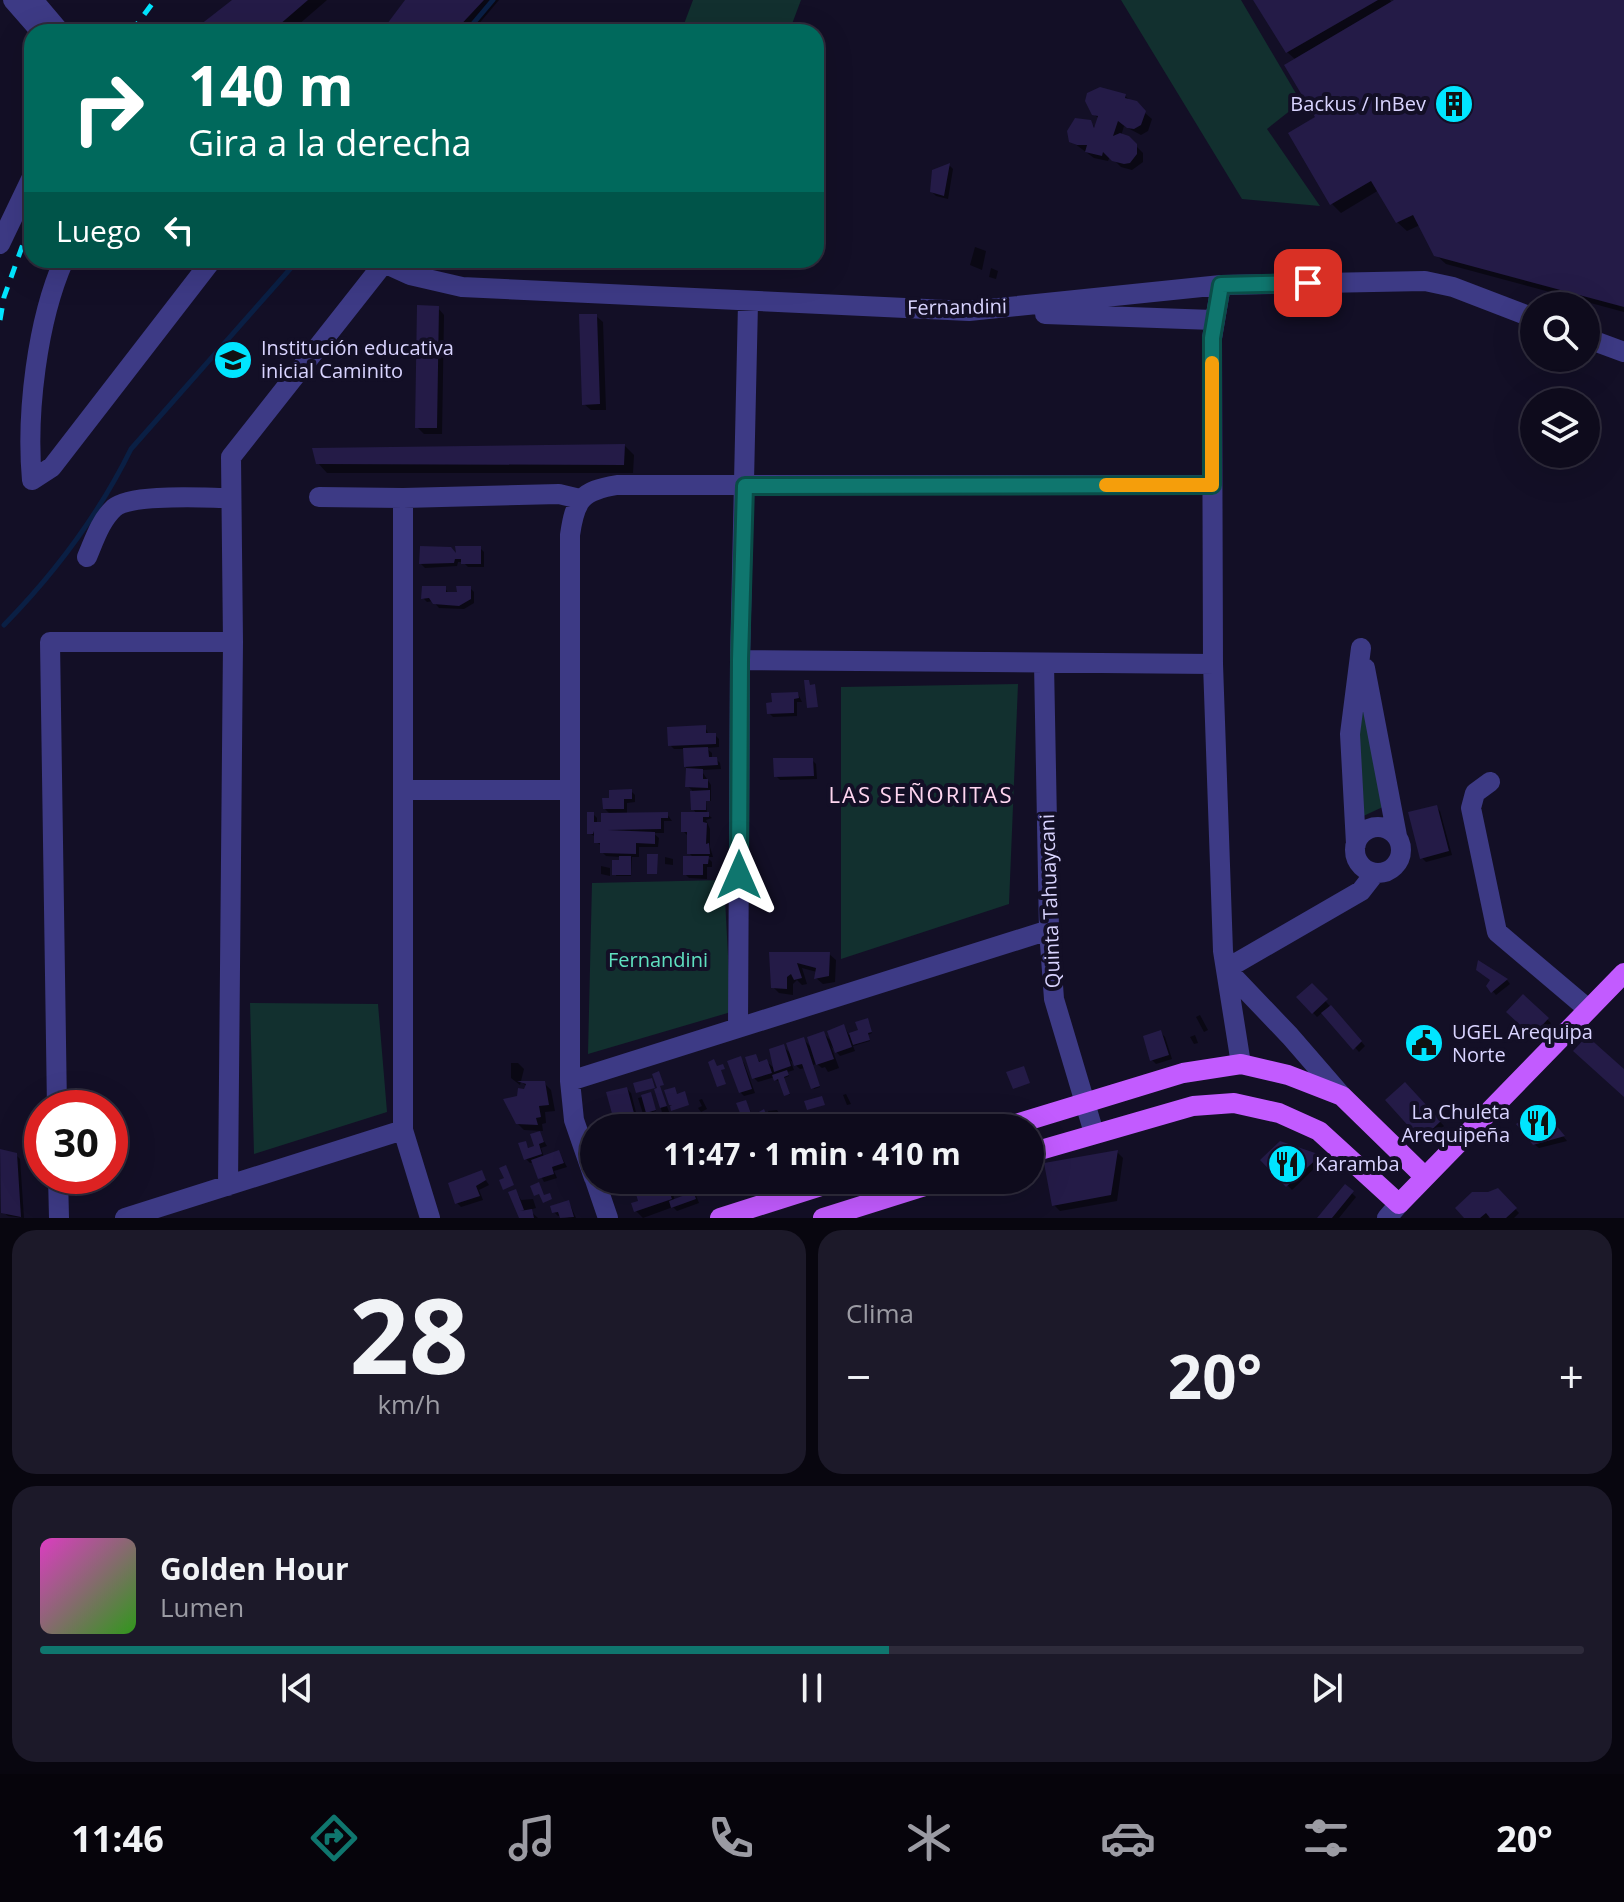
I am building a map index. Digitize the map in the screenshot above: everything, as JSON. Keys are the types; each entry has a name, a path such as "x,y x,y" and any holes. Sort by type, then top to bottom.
{"main road":[{"path":"1044,1149 1193,1106 1234,1103 1279,1113 1319,1131 1393,1211 1624,973"},
{"path":"1044,1115 1183,1073 1241,1064 1288,1075 1342,1096 1425,1177"},
{"path":"720,1218 796,1194"},
{"path":"823,1218 899,1194"}],"street":[{"path":"13,0 34,24"},
{"path":"33,0 53,24"},
{"path":"0,244 24,194"},
{"path":"60,268 52,287 33,387 28,440 32,480 52,467 206,268"},
{"path":"228,1186 233,642 231,457 375,268"},
{"name":"Fernandini","path":"394,268 410,275 462,287 748,303 969,311 1221,285 1439,282 1520,313"},
{"path":"1221,285 1213,320 1213,664 1223,951 1241,1064"},
{"path":"738,1028 740,660 748,303"},
{"path":"969,311 1213,320"},
{"path":"1600,343 1624,352"},
{"path":"580,1138 574,1120 570,1081 569,790 570,535 573,514 580,499 597,488 617,485 1212,485"},
{"path":"319,497 559,494 580,499"},
{"path":"87,557 99,527 115,506 142,499 230,498"},
{"path":"403,498 403,1130 430,1218"},
{"path":"57,1090 50,642 233,642"},
{"path":"1361,648 1397,836 1402,850 1397,865 1391,870 1375,873 1361,866 1355,851 1350,734 1361,648"},
{"path":"740,660 1213,664"},
{"name":"Quinta Tahuaycani","path":"1044,663 1049,930 1054,999 1094,1133"},
{"path":"1490,782 1475,793 1471,808 1497,932 1588,1009"},
{"path":"403,790 569,790"},
{"path":"1356,844 1370,828 1385,827 1397,836"},
{"path":"1226,969 1361,891 1375,873"},
{"path":"570,1081 1049,930"},
{"path":"1226,969 1342,1096"},
{"path":"125,1218 403,1130"},
{"path":"58,1194 59,1218"},
{"path":"599,1194 608,1218"}],"green space":[{"path":"693,0 801,0 792,24 684,24"},
{"path":"1121,0 1241,0 1301,102 1267,129 1320,206 1242,199"},
{"path":"1018,684 1009,904 841,959 841,687"},
{"path":"1365,703 1387,805 1357,819 1354,710"},
{"name":"Fernandini","path":"724,880 731,1012 588,1054 592,883"},
{"path":"250,1003 378,1004 387,1112 254,1154"}],"building":[{"path":"232,0 308,0 280,24 201,24"},
{"path":"405,0 484,0 462,24 387,24"},
{"path":"1253,0 1378,0 1286,53"},
{"name":"Backus / InBev","path":"1394,0 1624,0 1624,307 1600,301 1600,292 1568,292 1434,256 1413,215 1396,223 1371,181 1330,205 1288,133 1315,117 1284,65"},
{"path":"1100,87 1126,94 1125,98 1137,101 1146,111 1141,125 1134,129 1118,121 1113,136 1120,133 1129,136 1137,144 1137,154 1130,163 1112,161 1103,152 1102,156 1085,152 1087,145 1069,142 1067,131 1075,118 1091,120 1094,128 1098,116 1092,115 1085,101 1087,93"},
{"path":"950,163 944,196 930,192 932,170"},
{"path":"417,305 439,306 437,428 415,428"},
{"path":"579,314 597,314 600,404 582,405"},
{"path":"625,444 624,465 316,464 312,448"},
{"path":"420,546 451,547 456,553 455,546 481,546 481,564 461,564 461,559 455,559 454,563 419,564"},
{"path":"422,586 446,586 446,592 457,592 456,586 471,586 471,599 459,606 433,604 429,598 421,599"},
{"path":"804,680 809,680 810,685 815,684 818,707 807,708"},
{"path":"798,692 799,698 794,699 794,713 767,714 766,703 772,702 771,693"},
{"path":"706,725 706,733 716,733 716,744 668,746 667,727"},
{"path":"708,747 709,757 717,757 718,765 684,767 683,748"},
{"path":"773,758 813,758 814,776 774,777"},
{"path":"686,768 703,769 703,779 708,779 708,788 685,787"},
{"path":"632,789 632,799 624,799 624,809 603,809 602,798 609,798 609,790"},
{"path":"710,790 706,810 691,810 690,791"},
{"path":"1437,805 1449,851 1420,859 1408,812"},
{"path":"587,812 594,812 594,822 601,822 601,813 668,812 668,818 661,818 661,829 608,830 655,832 655,844 636,843 636,854 600,853 600,843 594,843 594,831 587,834"},
{"path":"681,812 709,812 709,817 703,817 703,822 707,823 706,844 709,843 710,854 687,854 687,832 681,832"},
{"path":"647,854 658,854 657,874 647,874"},
{"path":"619,856 631,856 631,875 612,875 612,860 619,860"},
{"path":"683,856 709,856 708,864 703,864 703,875 683,875"},
{"path":"769,952 830,952 829,976 814,979 816,968 797,963 802,978 794,980 791,974 787,977 787,989 771,988"},
{"path":"1478,960 1508,979 1491,993 1486,986 1490,980 1476,970"},
{"path":"1312,983 1328,999 1312,1014 1296,997"},
{"path":"1523,994 1549,1018 1532,1036 1506,1012"},
{"path":"1331,1005 1362,1041 1353,1050 1321,1013"},
{"path":"868,1018 872,1032 868,1033 870,1040 853,1045 849,1033 858,1030 855,1022"},
{"path":"844,1024 852,1047 835,1053 827,1031"},
{"path":"1161,1030 1169,1055 1150,1061 1143,1036"},
{"path":"824,1031 834,1059 816,1065 807,1037"},
{"path":"1587,1036 1624,1069 1624,1097 1573,1051"},
{"path":"804,1037 820,1086 811,1089 802,1064 794,1066 786,1043"},
{"path":"784,1044 791,1066 774,1072 769,1049"},
{"path":"756,1054 759,1062 767,1059 772,1073 752,1079 745,1057"},
{"path":"741,1056 752,1089 739,1093 727,1061"},
{"path":"714,1059 717,1066 723,1064 725,1069 721,1070 726,1084 717,1087 708,1062"},
{"path":"1024,1066 1030,1083 1013,1089 1006,1072"},
{"path":"787,1070 789,1075 784,1077 790,1094 784,1096 778,1079 774,1081 772,1075"},
{"path":"659,1071 667,1106 660,1108 652,1074"},
{"path":"652,1078 655,1088 636,1093 633,1083"},
{"path":"517,1081 545,1081 549,1105 539,1106 541,1117 536,1118 538,1125 516,1124 503,1099 517,1096 518,1088 524,1089 526,1084"},
{"path":"1405,1082 1441,1121 1421,1140 1385,1100"},
{"path":"627,1087 634,1114 612,1114 606,1092"},
{"path":"675,1087 677,1094 685,1091 689,1105 671,1111 672,1105 669,1105 664,1090"},
{"path":"651,1092 656,1110 646,1113 641,1095"},
{"path":"822,1096 825,1105 807,1110 804,1101"},
{"path":"746,1100 751,1114 734,1114 740,1113 736,1103"},
{"path":"1541,1107 1565,1136 1533,1145 1516,1124"},
{"path":"540,1131 544,1142 539,1144 542,1154 524,1160 518,1143 526,1141 528,1148 534,1146 530,1134"},
{"path":"1280,1141 1321,1155 1286,1187 1260,1160"},
{"path":"0,1149 17,1153 21,1217 1,1213"},
{"path":"559,1150 564,1163 552,1167 554,1174 538,1179 531,1160"},
{"path":"1118,1150 1111,1195 1052,1206 1044,1163"},
{"path":"506,1165 514,1185 503,1190 499,1180 504,1178 499,1168"},
{"path":"482,1170 486,1180 476,1186 480,1196 455,1204 448,1183"},
{"path":"539,1182 544,1195 550,1193 552,1199 543,1203 539,1194 534,1196 530,1186"},
{"path":"1345,1184 1354,1191 1332,1218 1317,1218"},
{"path":"1498,1188 1517,1208 1506,1218 1490,1218 1486,1213 1480,1218 1464,1218 1455,1208 1472,1192 1488,1192"},
{"path":"516,1189 524,1210 520,1211 532,1209 534,1218 519,1218 508,1192"},
{"path":"636,1194 670,1194 672,1199 634,1212 631,1203 638,1201"},
{"path":"694,1194 696,1199 671,1208 669,1201"},
{"path":"569,1200 574,1217 560,1218 558,1212 552,1213 550,1206"}],"waterway":[{"path":"473,24 493,0"},
{"path":"4,625 74,542 105,497 131,449 291,268"}],"railway":[{"path":"137,24 155,0"},
{"path":"0,320 4,297 24,241"}],"slow traffic":[{"path":"1106,485 1212,485 1212,363"}],"place":[{"name":"Backus / InBev","path":"1454,104"},
{"name":"Institución educativa inicial Caminito","path":"233,360"},
{"name":"UGEL Arequipa Norte","path":"1424,1043"},
{"name":"La Chuleta Arequipeña","path":"1538,1123"},
{"name":"Karamba","path":"1287,1164"}],"district":[{"name":"LAS SEÑORITAS","path":"921,795"}],"route":[{"path":"739,875 745,486 1212,485 1212,338 1221,285 1308,283"}]}
